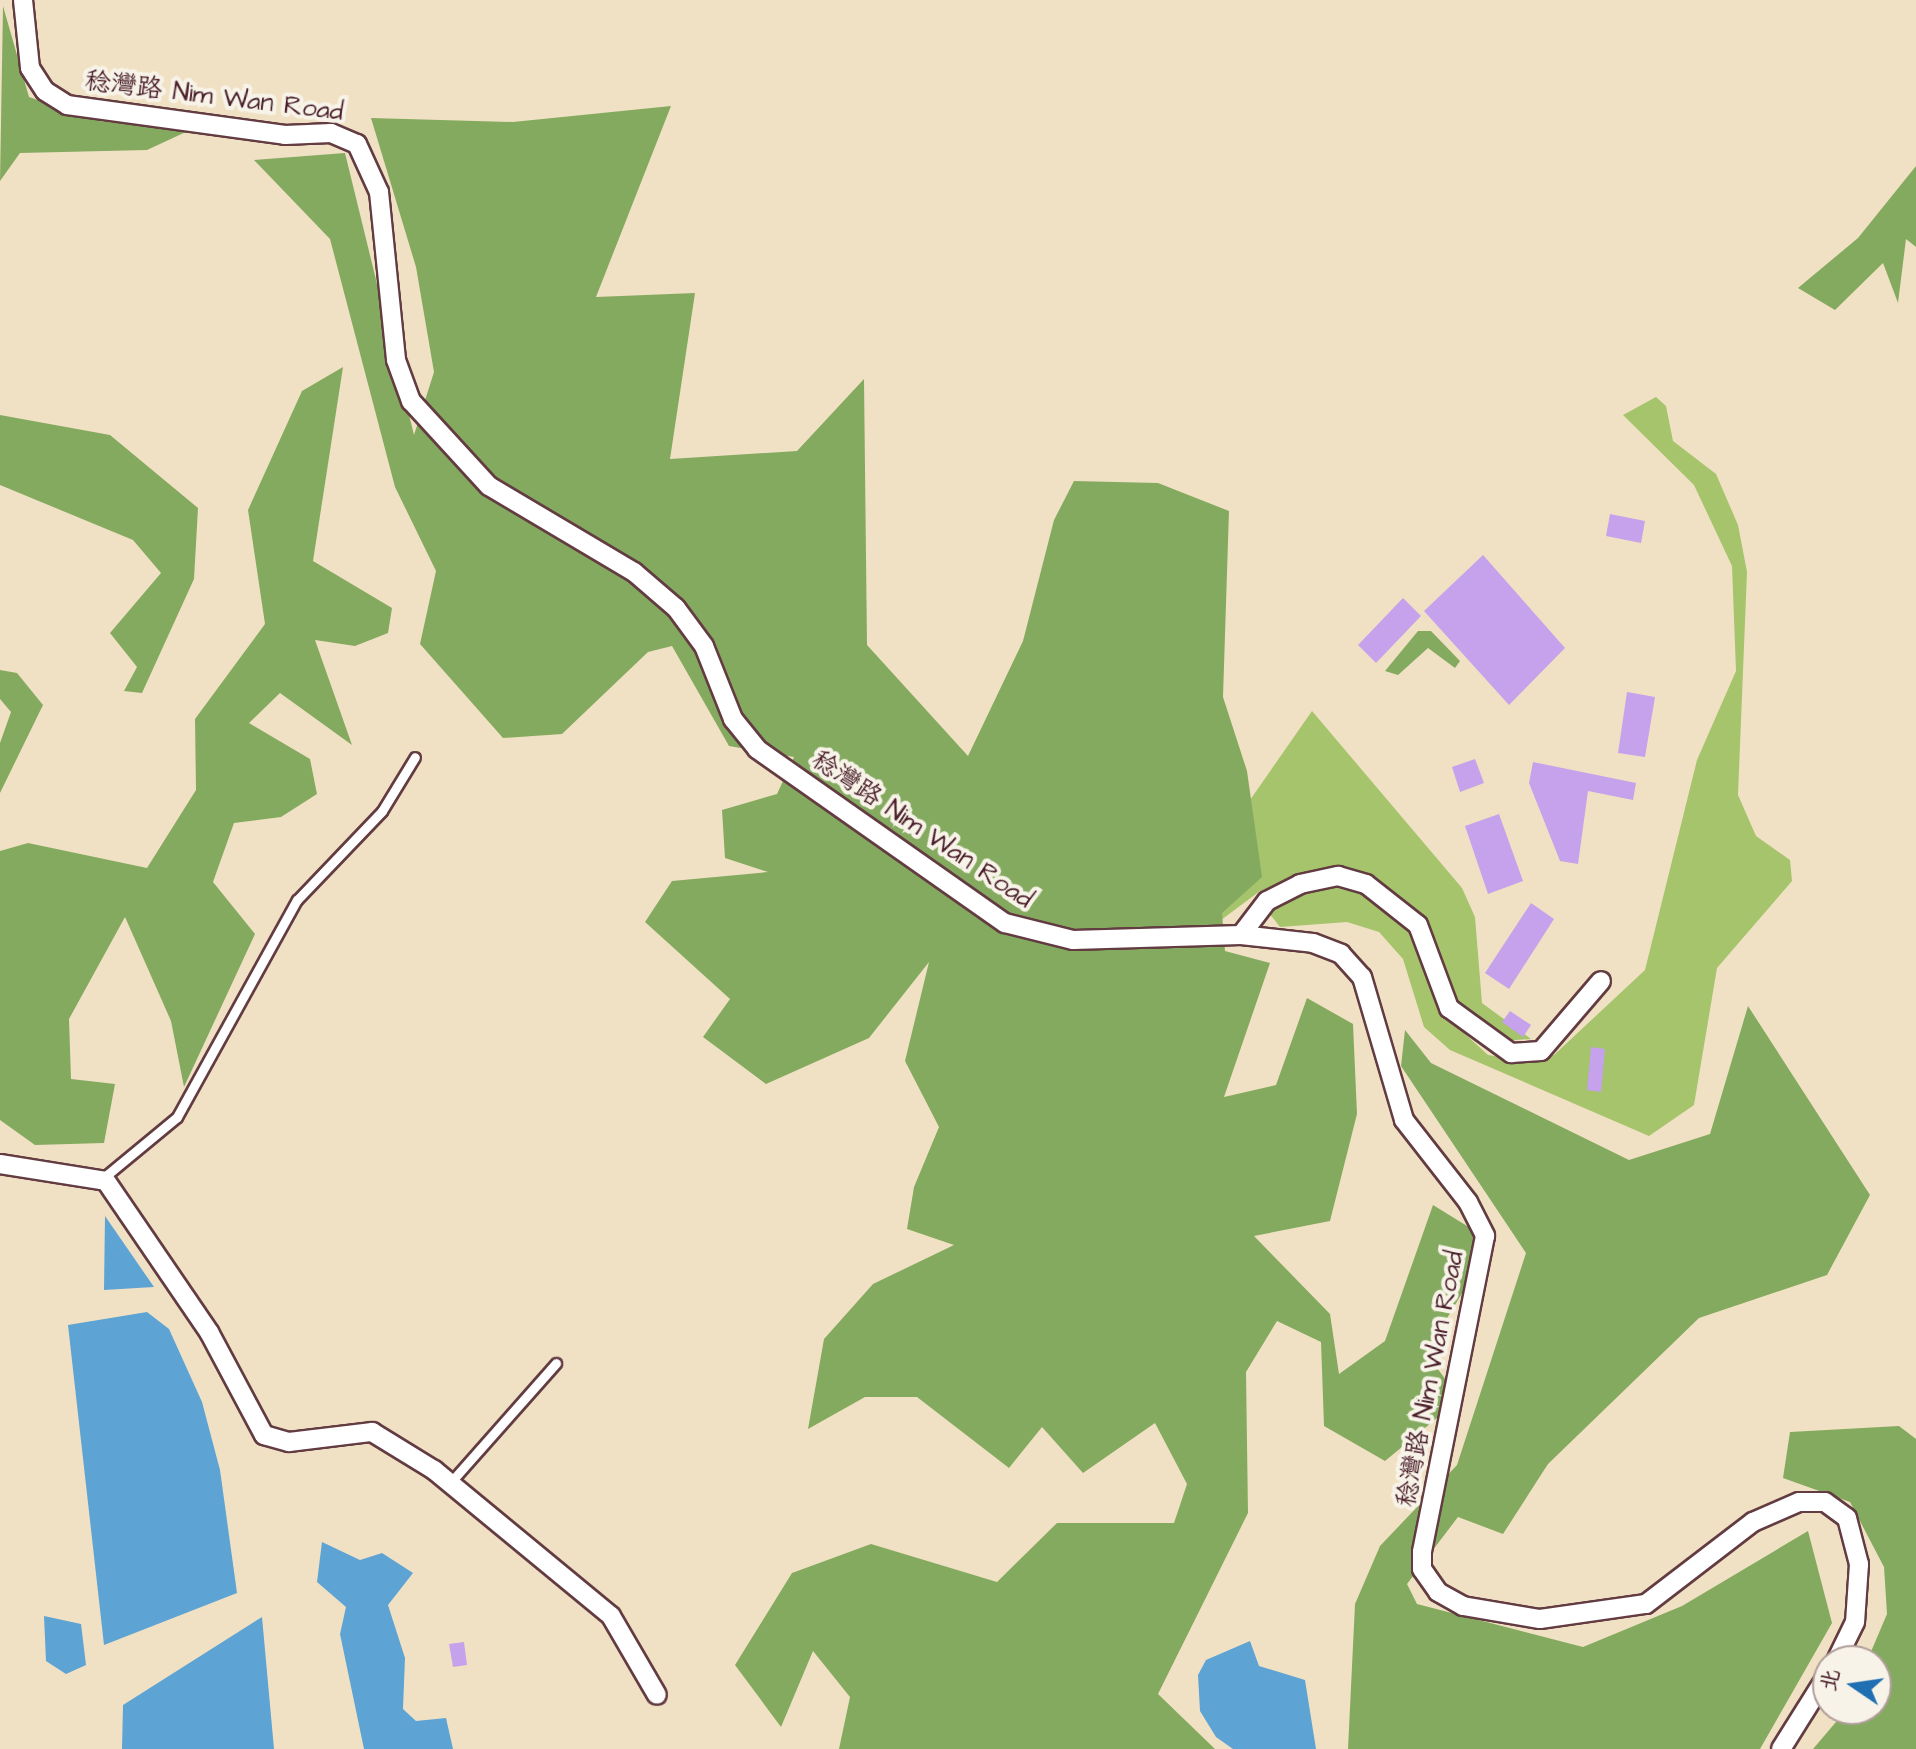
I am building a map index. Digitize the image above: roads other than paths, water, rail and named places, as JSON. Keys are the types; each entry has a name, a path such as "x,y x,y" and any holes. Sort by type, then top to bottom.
{"street":[{"name":"稔灣路 Nim Wan Road","path":"23,0 30,68 45,91 67,105 285,135 331,133 357,144 379,192 396,360 411,401 489,486 634,572 676,608 704,646 733,719 757,749 1005,923 1045,938 1096,941 1241,935 1313,943 1341,954 1362,977 1404,1120 1481,1221 1485,1258 1422,1552 1428,1581 1463,1606 1505,1616 1560,1619 1646,1604 1753,1522 1799,1502 1825,1502 1847,1518 1859,1564 1855,1622 1844,1645"},
{"path":"1241,935 1267,901 1300,884 1338,876 1366,884 1418,925 1449,1008 1511,1053 1541,1051 1601,981"},
{"path":"0,1164 102,1179 209,1332 264,1435 289,1442 372,1432 450,1483 611,1616 657,1695"},
{"path":"1781,1749 1812,1700"}],"lane":[{"path":"102,1179 184,1108 297,900 382,811 415,757"},
{"path":"450,1483 556,1363"}],"water":[{"path":"105,1216 154,1287 104,1290"},
{"path":"147,1312 169,1329 202,1402 220,1470 237,1593 104,1645 68,1325"},
{"path":"322,1542 360,1560 382,1553 413,1573 388,1605 405,1658 403,1709 416,1721 446,1718 453,1749 364,1749 340,1634 346,1607 317,1582"},
{"path":"44,1616 81,1624 86,1665 66,1674 46,1661"},
{"path":"262,1617 274,1749 122,1749 123,1705"},
{"path":"1250,1641 1259,1666 1305,1680 1316,1749 1233,1749 1216,1737 1200,1711 1198,1675 1206,1660"}]}
